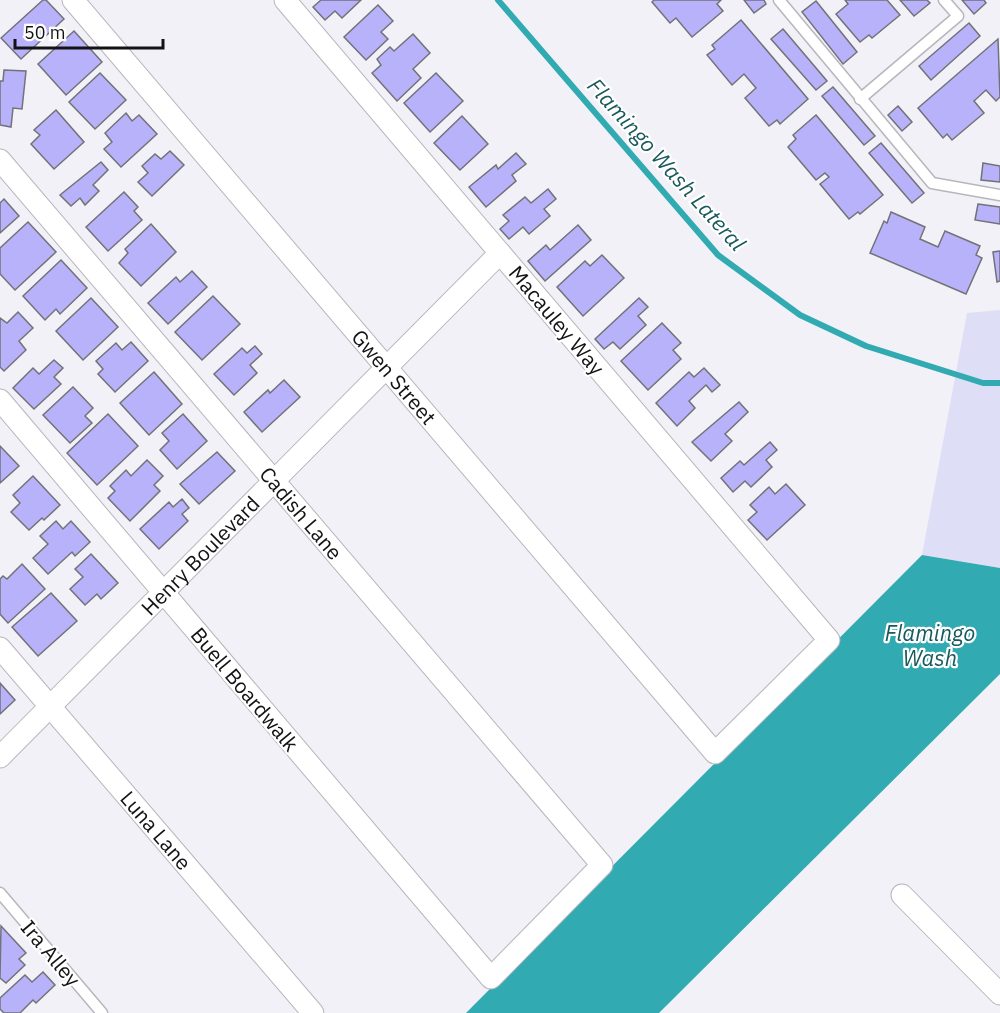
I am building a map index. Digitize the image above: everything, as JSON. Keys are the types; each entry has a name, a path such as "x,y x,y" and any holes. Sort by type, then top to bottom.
{"street":[{"name":"Gwen Street","path":"73,0 715,753"},
{"name":"Macauley Way","path":"285,0 829,640 715,753"},
{"name":"Cadish Lane","path":"0,160 602,865 491,978"},
{"name":"Henry Boulevard","path":"0,757 500,253"},
{"name":"Buell Boardwalk","path":"0,400 491,978"},
{"name":"Luna Lane","path":"0,648 313,1013"},
{"path":"902,895 1000,994"}],"lane":[{"path":"779,0 932,183 1000,195"},
{"path":"860,99 958,16 944,0"},
{"name":"Ira Alley","path":"0,893 102,1013"}],"shaded area":[{"path":"1000,310 1000,568 922,555 967,313"}],"water":[{"name":"Flamingo Wash","path":"922,555 1000,568 1000,674 659,1013 466,1013"}],"building":[{"path":"43,0 46,0 64,19 21,59 1,38"},
{"path":"321,0 361,0 342,18 335,11 325,20 313,7"},
{"path":"654,0 721,0 717,4 723,11 692,37 676,18 670,23 652,2"},
{"path":"744,0 764,0 766,4 754,13"},
{"path":"845,0 887,0 900,15 872,38 869,35 860,42 836,14 848,4"},
{"path":"900,0 927,0 930,3 914,16"},
{"path":"962,0 984,0 986,3 974,14"},
{"path":"816,1 857,52 843,64 802,12"},
{"path":"378,5 393,21 381,32 388,39 366,60 344,37"},
{"path":"741,20 808,99 780,124 777,120 769,126 745,98 756,88 744,74 732,85 707,55 715,49 712,45"},
{"path":"969,23 980,36 931,80 919,66"},
{"path":"783,29 827,81 816,90 771,39"},
{"path":"74,31 102,62 66,95 38,64"},
{"path":"413,34 430,53 413,69 421,78 397,101 372,73 381,65 377,59 390,47 394,51"},
{"path":"998,39 1000,97 996,101 986,90 974,101 984,113 952,140 947,134 943,138 918,108"},
{"path":"4,70 26,71 22,109 13,108 11,127 0,125 0,81 3,81"},
{"path":"100,73 126,100 95,129 69,102"},
{"path":"436,73 463,101 430,132 404,103"},
{"path":"833,87 875,136 864,145 822,96"},
{"path":"898,106 912,122 902,131 888,115"},
{"path":"56,110 84,142 54,169 31,144 40,135 34,130"},
{"path":"126,113 132,121 139,115 157,134 121,167 104,149 112,142 105,133"},
{"path":"816,115 883,195 860,214 858,212 849,219 820,184 829,177 825,173 816,180 788,147 796,139 793,135"},
{"path":"462,116 488,144 460,170 434,143"},
{"path":"881,143 924,193 912,203 869,153"},
{"path":"170,151 184,165 152,196 138,182 148,173 142,166 155,154 161,159"},
{"path":"516,153 526,164 512,175 516,181 486,207 469,187 496,165 498,169"},
{"path":"101,162 108,170 93,185 99,191 85,205 80,198 71,206 60,195"},
{"path":"983,163 1000,166 1000,182 981,180"},
{"path":"548,189 556,199 544,209 550,216 529,234 523,227 509,239 500,229 509,221 503,215 525,197 531,203"},
{"path":"124,192 138,207 134,211 142,220 108,251 86,227"},
{"path":"4,199 19,216 0,233 0,203"},
{"path":"978,204 1000,207 1000,224 975,220"},
{"path":"891,212 925,227 920,239 938,247 945,231 980,246 976,255 982,258 966,294 870,253 884,221 887,223"},
{"path":"28,222 56,252 15,290 0,274 0,248"},
{"path":"151,224 176,252 141,286 119,263 128,253 125,249"},
{"path":"578,225 591,240 545,281 528,261 546,245 550,250"},
{"path":"1000,251 1000,281 997,282 993,252"},
{"path":"602,255 624,278 583,316 557,287 585,261 590,266"},
{"path":"61,260 87,288 60,314 56,309 45,320 23,296"},
{"path":"192,271 207,287 168,324 148,303 176,277 180,282"},
{"path":"213,296 240,324 202,360 175,332"},
{"path":"91,298 118,327 83,360 56,331"},
{"path":"639,298 648,307 638,316 646,325 620,349 613,342 604,349 595,339"},
{"path":"18,312 33,328 19,341 26,350 4,371 0,367 0,318 7,323"},
{"path":"662,323 681,343 673,350 681,359 648,390 621,361"},
{"path":"131,342 148,361 115,392 98,374 103,369 96,361 116,343 122,350"},
{"path":"255,346 262,354 250,365 257,373 234,395 214,374 242,348 247,353"},
{"path":"54,360 63,368 54,377 61,384 34,409 13,388 33,368 39,374"},
{"path":"704,368 720,385 712,392 706,385 689,401 695,408 677,426 656,403 689,372 694,377"},
{"path":"154,372 182,404 149,435 120,403"},
{"path":"284,380 300,397 262,432 244,412 268,390 270,393"},
{"path":"73,387 93,408 85,416 92,423 70,443 43,415"},
{"path":"739,402 748,412 725,434 732,441 711,461 692,442"},
{"path":"108,414 138,446 97,485 67,453"},
{"path":"183,414 207,441 177,469 160,450 169,441 162,433"},
{"path":"770,442 777,450 766,460 772,467 751,487 745,481 733,492 721,478 740,461 744,465"},
{"path":"0,446 19,466 0,483"},
{"path":"217,452 235,471 199,504 180,484"},
{"path":"147,460 163,476 154,485 160,491 130,521 108,498 115,491 110,486 126,470 131,476"},
{"path":"33,476 60,505 29,530 11,512 20,503 13,495"},
{"path":"786,484 805,505 767,540 748,520 757,512 750,505 769,487 775,494"},
{"path":"182,499 189,508 182,514 188,521 159,549 140,529 169,502 173,507"},
{"path":"56,521 63,529 71,521 90,542 75,556 72,552 48,574 33,558 48,544 40,536"},
{"path":"91,554 118,583 101,599 97,594 85,605 70,589 83,577 75,569"},
{"path":"22,564 45,589 8,623 0,614 0,579 3,576 7,579"},
{"path":"51,593 77,621 38,656 12,627"},
{"path":"0,683 15,700 0,714"},
{"path":"1,926 26,953 19,959 25,965 6,983 0,978"},
{"path":"43,972 55,985 36,1003 33,1000 20,1013 4,1013 0,1009 0,998 25,975 32,982"}],"waterway":[{"name":"Flamingo Wash Lateral","path":"498,0 718,255 800,315 866,346 983,383 1000,383"}]}
